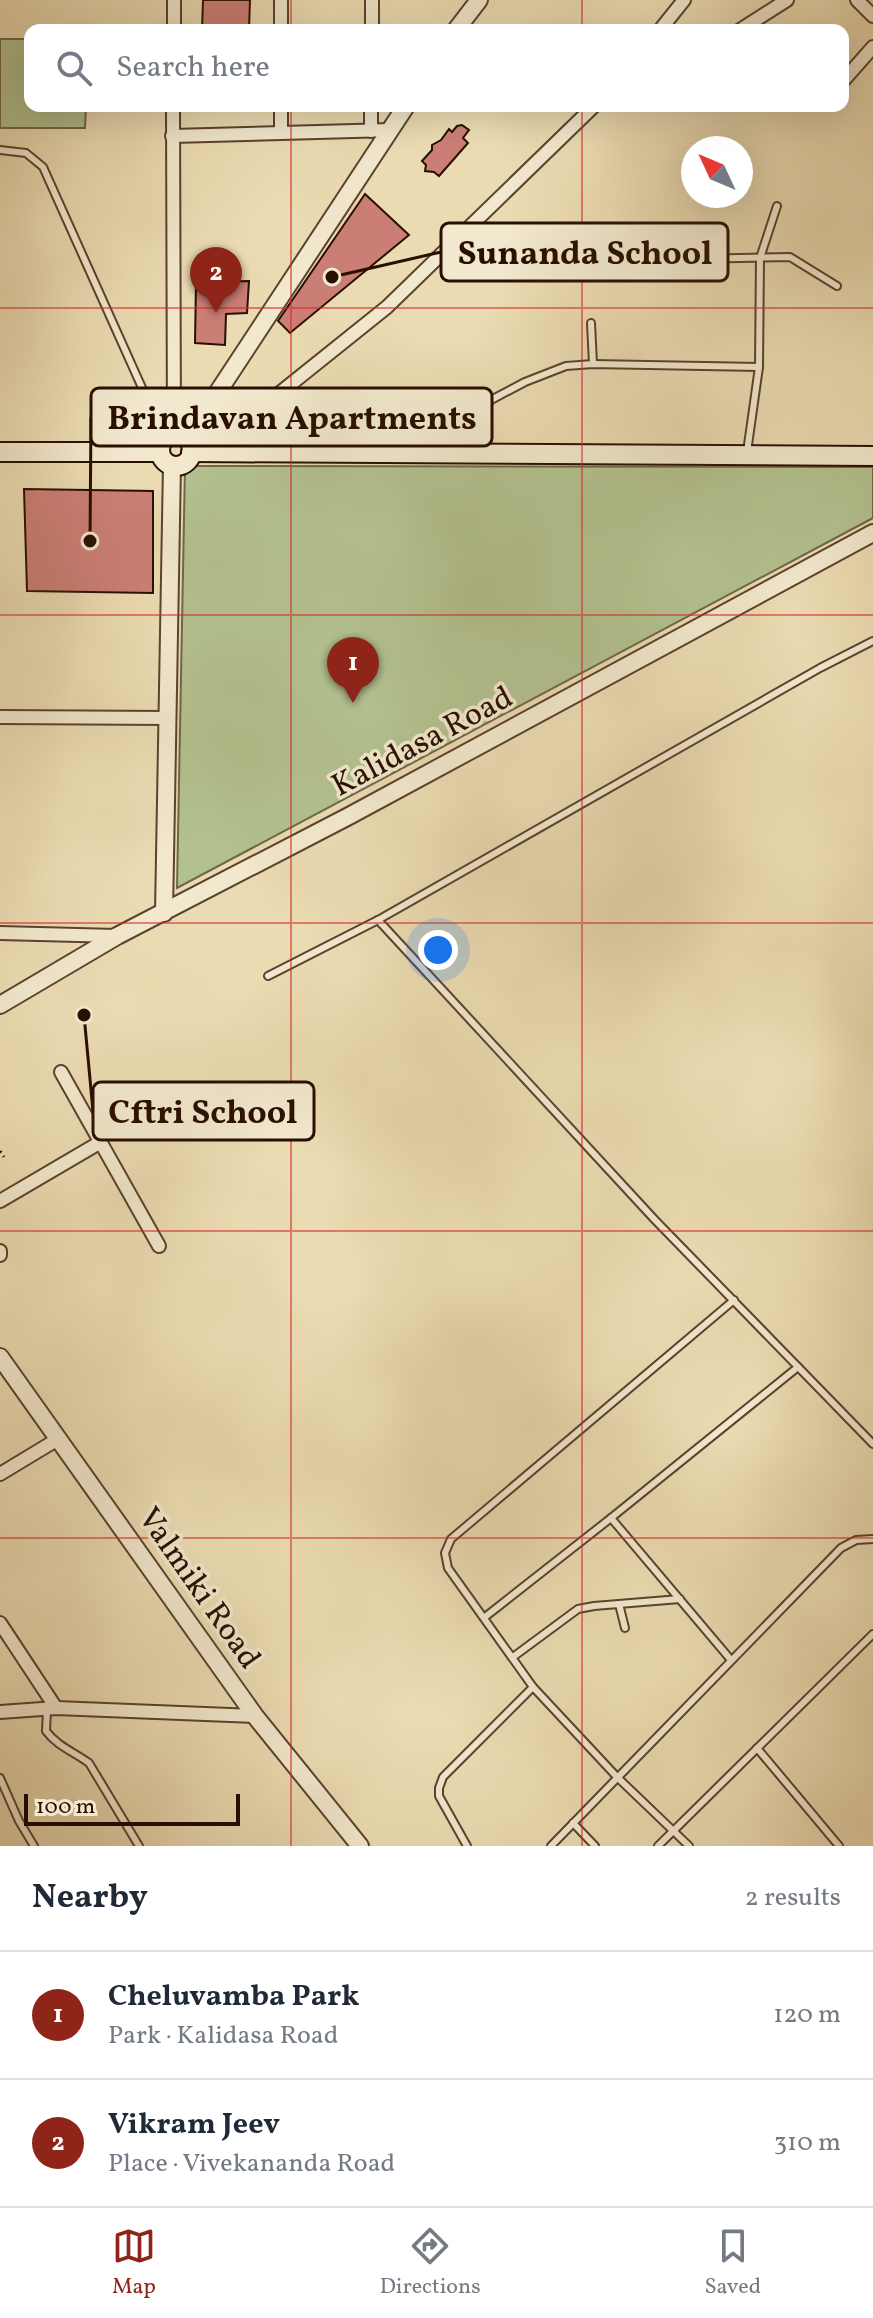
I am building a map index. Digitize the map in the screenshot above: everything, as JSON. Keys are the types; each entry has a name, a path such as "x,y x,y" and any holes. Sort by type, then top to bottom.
{"main road":[{"path":"0,452 177,446 465,453 873,456"}],"street":[{"path":"174,0 174,24"},
{"path":"281,0 281,24"},
{"path":"372,0 372,24"},
{"path":"463,15 479,0"},
{"path":"665,24 684,0"},
{"path":"759,24 787,0"},
{"path":"857,0 873,16"},
{"path":"849,74 873,47"},
{"path":"164,913 167,718 177,446 173,112"},
{"path":"281,112 281,132"},
{"path":"371,112 371,131"},
{"path":"177,446 402,112"},
{"path":"177,446 256,412 387,307 588,112"},
{"path":"172,136 390,130"},
{"name":"Kalidasa Road","path":"0,1005 117,936 349,816 838,549 873,533"},
{"path":"0,717 167,718"},
{"path":"0,933 117,936"},
{"path":"61,1072 159,1246"},
{"path":"0,1201 99,1143"},
{"name":"Valmiki Road","path":"0,1357 255,1716 360,1846"},
{"path":"0,1474 58,1439"},
{"path":"0,1623 52,1708"},
{"path":"0,1712 52,1708 255,1716"}],"lane":[{"path":"0,150 26,153 43,167 177,446"},
{"path":"746,455 759,367 760,258 777,206"},
{"path":"691,259 790,257 837,286"},
{"path":"591,323 593,364"},
{"path":"465,453 471,426 491,400 566,366 759,367"},
{"path":"268,976 378,920 820,668 873,641"},
{"path":"378,920 655,1220 873,1444"},
{"path":"689,1846 617,1777 533,1687 448,1568 445,1553 451,1539 734,1300"},
{"path":"485,1617 798,1367"},
{"path":"611,1518 731,1660"},
{"path":"551,1846 841,1548 856,1540 873,1539"},
{"path":"513,1657 578,1609 680,1599"},
{"path":"619,1604 625,1628"},
{"path":"658,1846 873,1634"},
{"path":"467,1846 439,1796 443,1777 533,1687"},
{"path":"52,1708 46,1731 55,1742 89,1763 139,1846"},
{"path":"757,1748 839,1846"},
{"path":"0,1778 34,1846"},
{"path":"573,1823 595,1846"}],"path":[{"path":"0,1151 4,1157"}],"green space":[{"path":"0,39 24,39 24,112 86,112 85,128 0,128"},
{"path":"185,466 873,467 873,518 177,888"}],"building":[{"path":"203,0 250,0 249,24 202,24"},
{"path":"462,125 469,130 463,138 468,143 439,176 425,171 426,165 422,161 432,150 432,145 441,140 449,129 452,132"},
{"path":"365,194 409,235 290,333 278,321"},
{"path":"249,281 247,313 226,314 225,345 195,343 196,282"},
{"path":"24,489 153,491 153,593 27,591"}],"place":[{"name":"Sunanda School","path":"332,277"},
{"name":"Vikram Jeev","path":"216,313"},
{"name":"Brindavan Apartments","path":"90,541"},
{"name":"Cheluvamba Park","path":"353,703"},
{"name":"Cftri School","path":"84,1015"}]}
